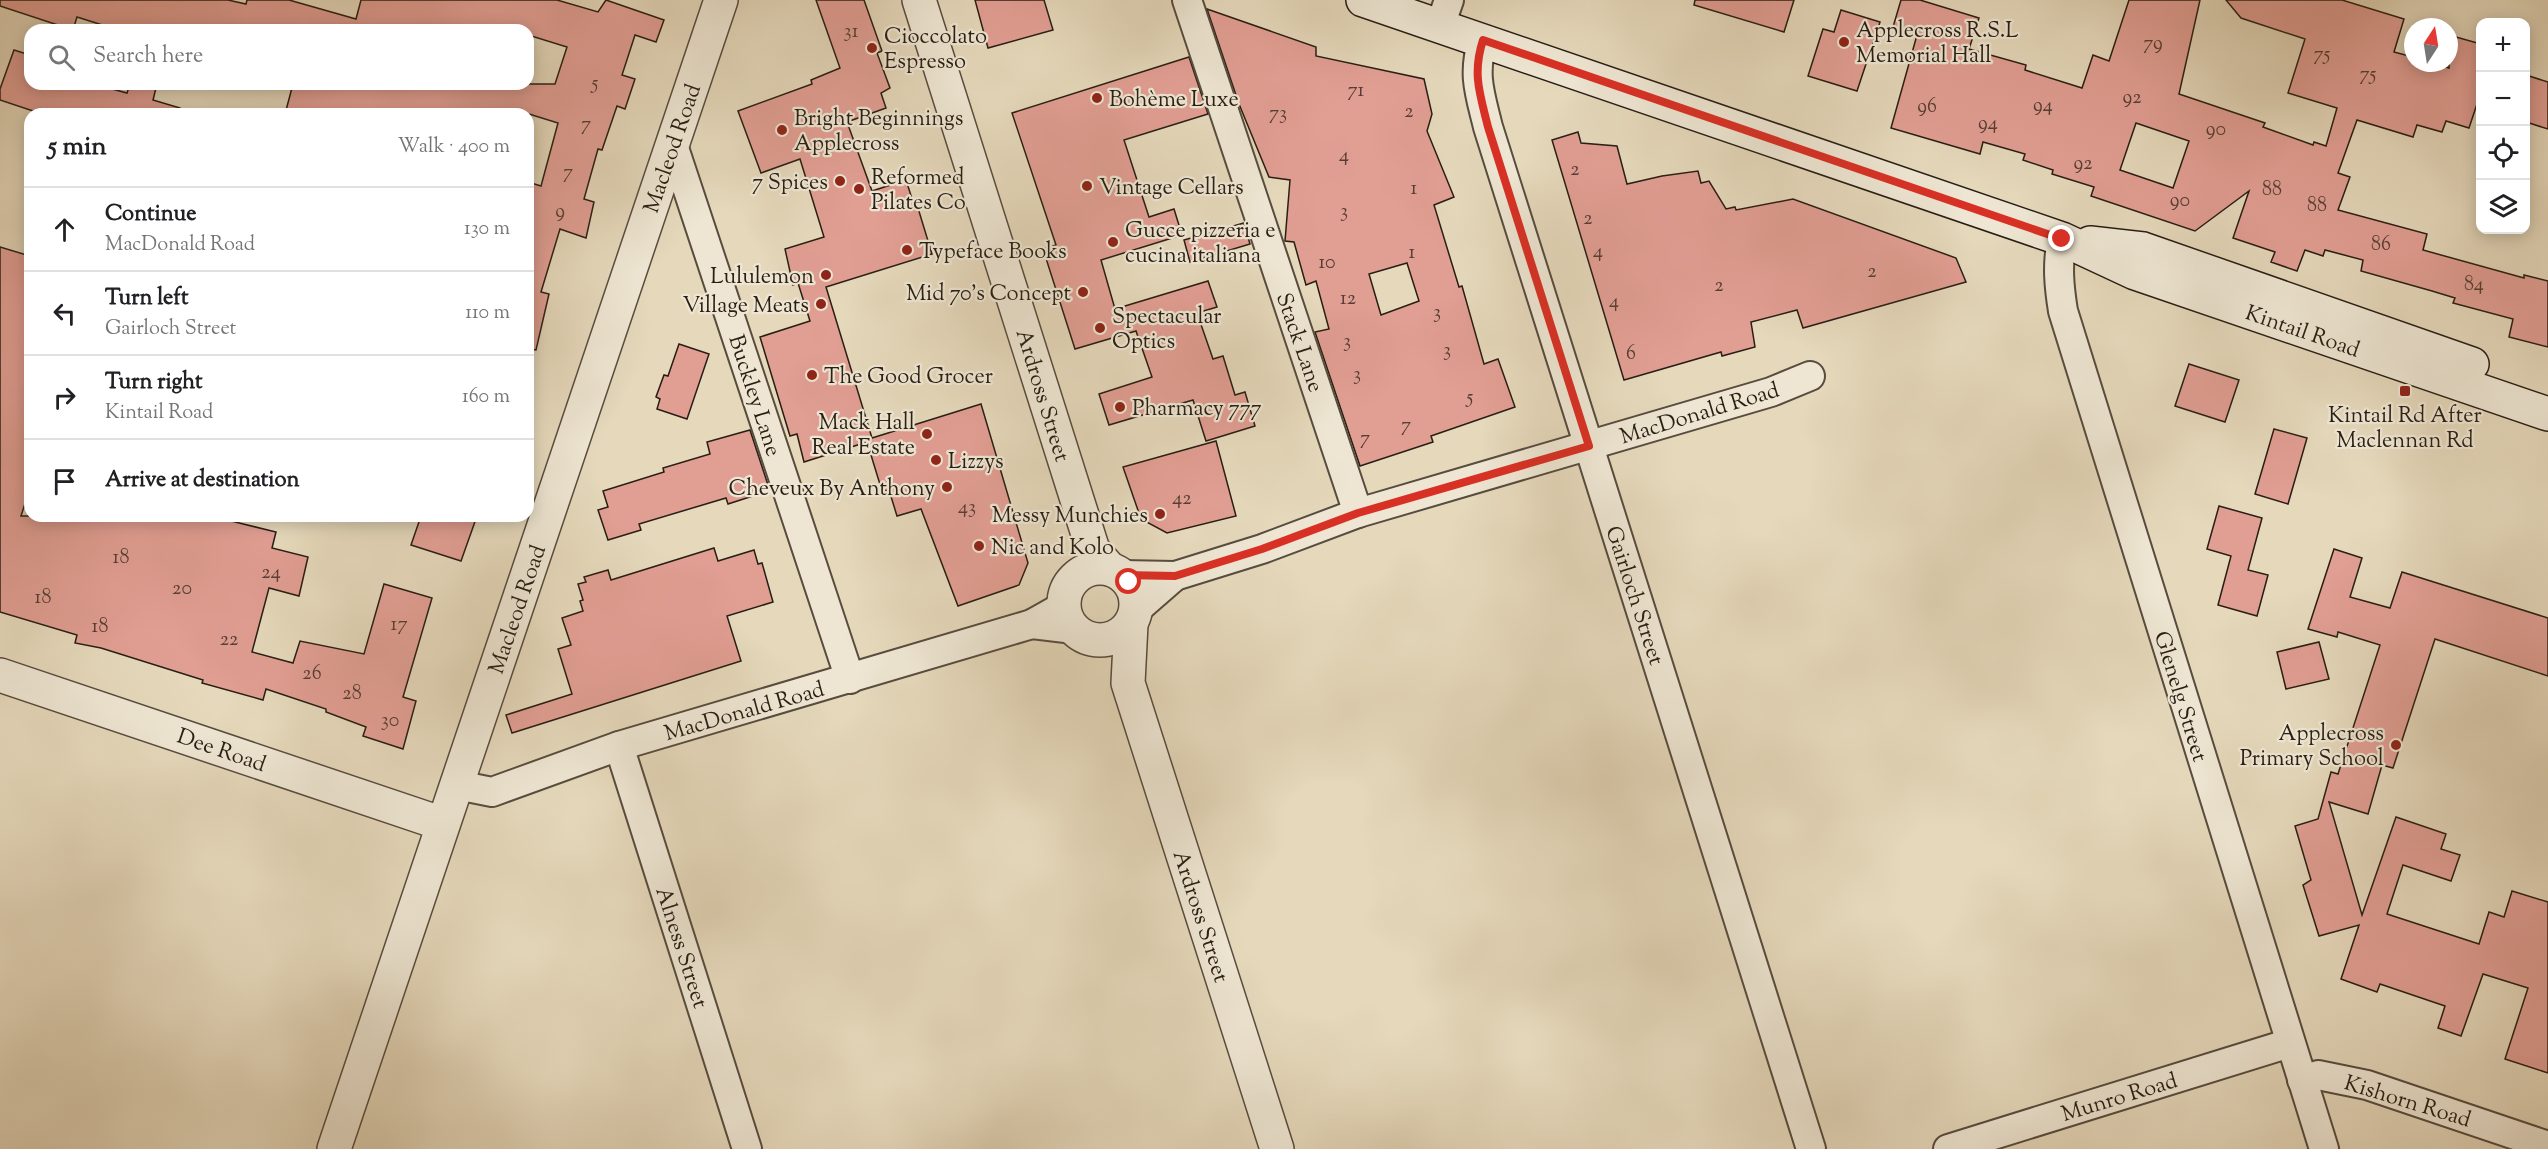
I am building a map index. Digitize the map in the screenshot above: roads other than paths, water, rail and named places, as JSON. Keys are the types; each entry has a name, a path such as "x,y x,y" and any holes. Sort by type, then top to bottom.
{"street":[{"name":"Macleod Road","path":"334,1149 721,0"},
{"name":"Ardross Street","path":"919,0 1101,567"},
{"name":"Stack Lane","path":"1187,0 1358,513"},
{"name":"Kintail Road","path":"1363,0 1444,13 1483,40 2062,239 2135,273 2548,414"},
{"name":"Gairloch Street","path":"1483,40 1477,59 1476,78 1488,127 1811,1149"},
{"name":"Buckley Lane","path":"673,145 850,679"},
{"name":"Kintail Road","path":"2062,239 2143,249 2548,390"},
{"name":"Glenelg Street","path":"2062,239 2058,260 2058,284 2063,311 2324,1149"},
{"name":"MacDonald Road","path":"1101,567 1175,576 1262,549 1358,513 1771,392 1810,376"},
{"path":"1101,567 1134,591 1134,617 1118,636 1109,639 1091,639 1074,623 1065,594 1071,582 1101,567"},
{"name":"MacDonald Road","path":"1134,617 1175,576"},
{"name":"Ardross Street","path":"1134,617 1128,682 1277,1149"},
{"name":"Ardross Street","path":"1074,623 1128,682"},
{"name":"MacDonald Road","path":"457,785 492,792 619,746 1032,624 1074,623"},
{"name":"Dee Road","path":"0,675 443,824"},
{"name":"Alness Street","path":"619,746 747,1149"},
{"name":"Munro Road","path":"1948,1149 2290,1042"},
{"name":"Kishorn Road","path":"2302,1080 2318,1075 2367,1085 2548,1146"}],"place":[{"name":"Applecross R.S.L Memorial Hall","path":"1844,42"},
{"name":"Cioccolato Espresso","path":"872,48"},
{"name":"Bohème Luxe","path":"1097,98"},
{"name":"Bright Beginnings Applecross","path":"782,130"},
{"name":"7 Spices","path":"840,181"},
{"name":"Vintage Cellars","path":"1087,186"},
{"name":"Reformed Pilates Co","path":"859,189"},
{"name":"Gucce pizzeria e cucina italiana","path":"1113,242"},
{"name":"Typeface Books","path":"907,250"},
{"name":"Lululemon","path":"826,275"},
{"name":"Mid 70’s Concept","path":"1083,292"},
{"name":"Village Meats","path":"821,304"},
{"name":"Spectacular Optics","path":"1100,328"},
{"name":"The Good Grocer","path":"812,375"},
{"name":"Kintail Rd After Maclennan Rd","path":"2405,391"},
{"name":"Pharmacy 777","path":"1120,407"},
{"name":"Mack Hall Real Estate","path":"927,434"},
{"name":"Lizzys","path":"936,460"},
{"name":"Cheveux By Anthony","path":"947,487"},
{"name":"Messy Munchies","path":"1160,514"},
{"name":"Nic and Kolo","path":"979,546"},
{"name":"Applecross Primary School","path":"2396,745"}]}
